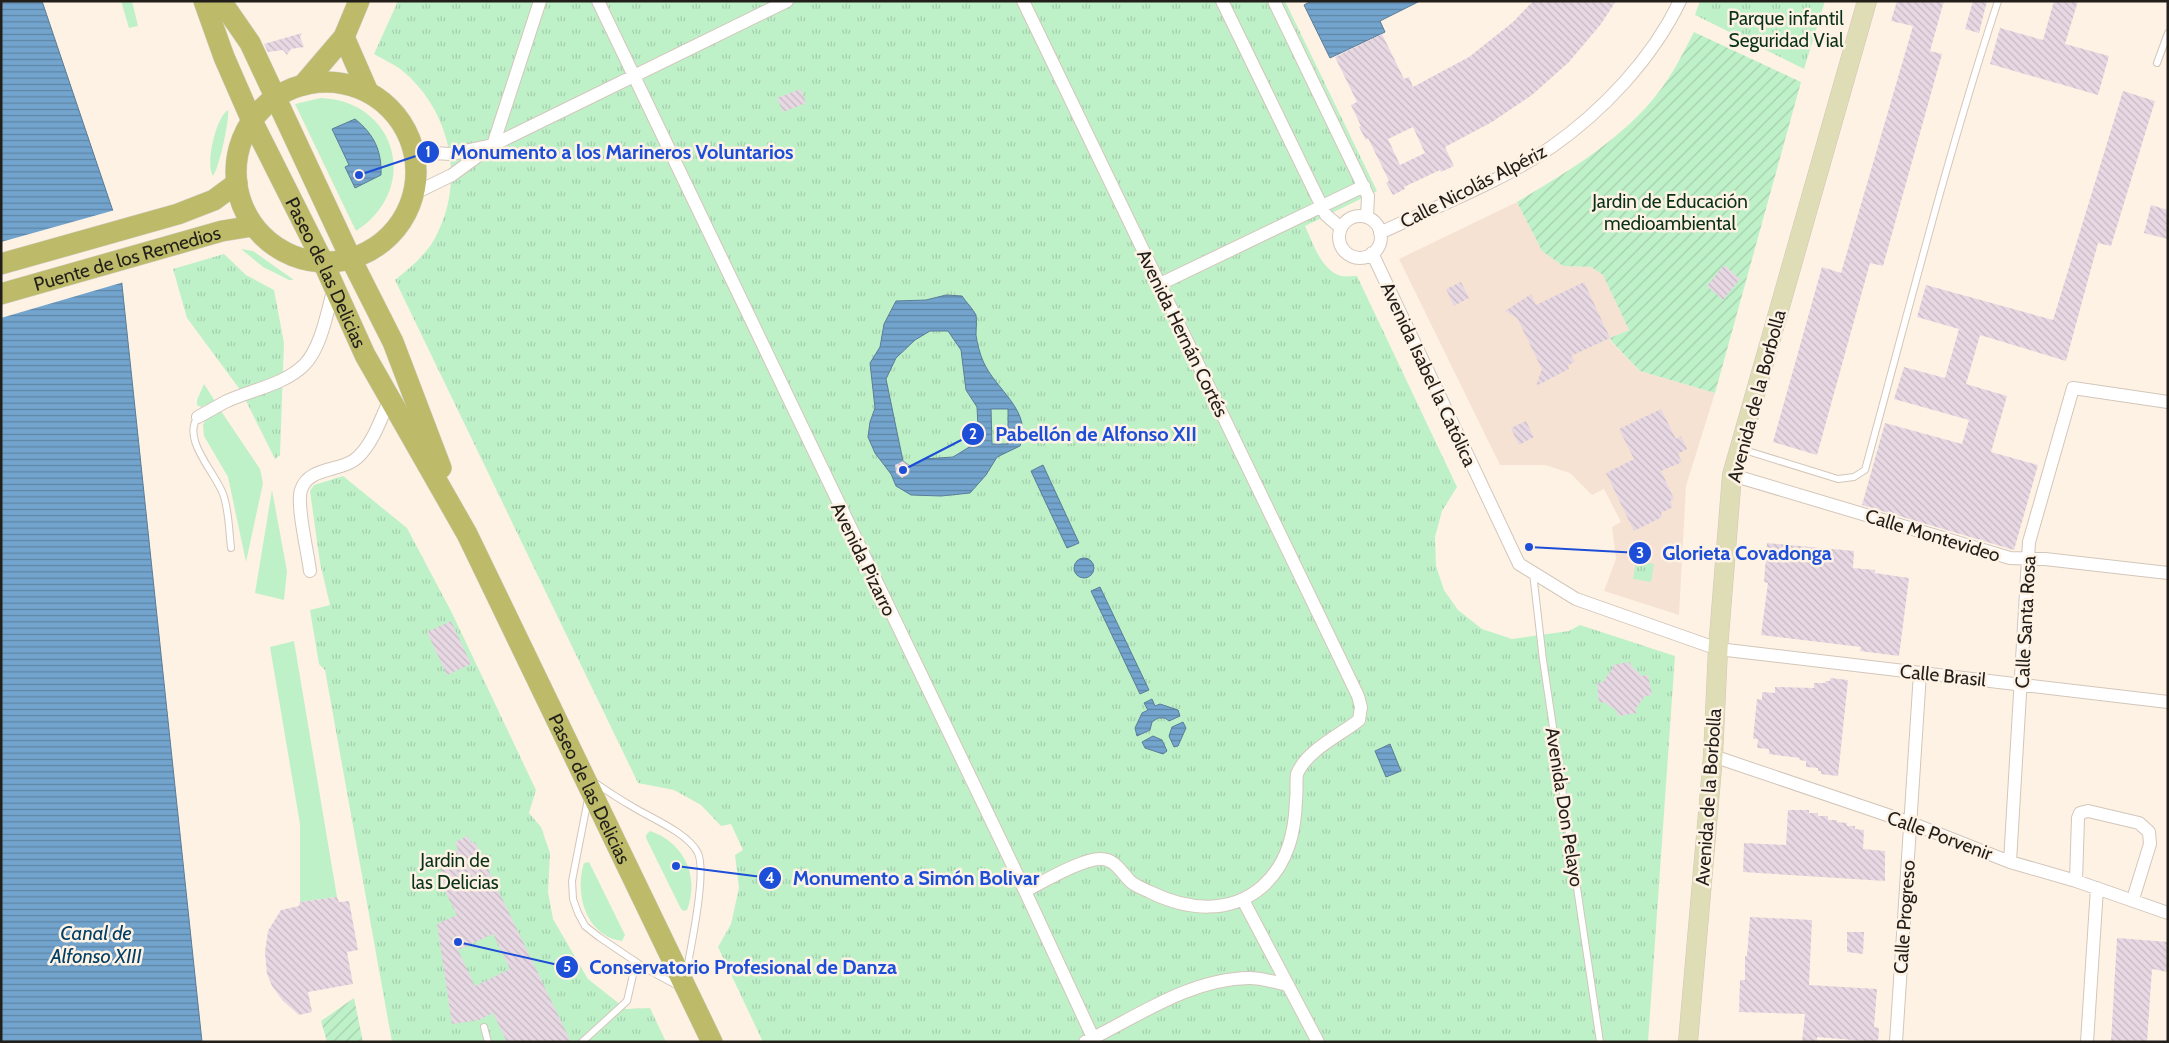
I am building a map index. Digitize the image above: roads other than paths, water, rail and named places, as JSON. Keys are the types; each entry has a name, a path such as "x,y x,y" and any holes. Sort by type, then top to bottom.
{"main road":[{"name":"Paseo de las Delicias","path":"204,1 224,57 252,121 323,262 365,356 466,534 712,1042"},
{"name":"Paseo de las Delicias","path":"220,1 250,43 351,259 393,342 466,534"},
{"path":"303,85 344,37 359,1"},
{"name":"Avenida de la Borbolla","path":"1688,1042 1713,756 1718,650 1732,475 1867,1"},
{"path":"344,37 368,92"},
{"path":"336,82 368,92 397,116 408,132 415,152 417,173 415,193 406,216 392,235 373,250 351,259 323,262 303,259 284,252 267,240 254,226 242,205 237,183 237,161 240,147 252,121 276,97 303,85 336,82"},
{"name":"Puente de los Remedios","path":"1,264 178,214 214,200 237,183"},
{"name":"Puente de los Remedios","path":"1,294 216,233 254,226"}],"street":[{"path":"493,145 540,1"},
{"name":"Avenida Pizarro","path":"598,1 1025,891 1091,1040"},
{"path":"415,193 452,175 493,145 787,1"},
{"name":"Avenida Hernán Cortés","path":"1023,1 1362,707 1358,720 1315,750 1296,775 1294,827 1286,855 1268,880 1244,900"},
{"path":"1222,1 1326,215 1341,228"},
{"path":"1274,1 1364,186 1368,196 1367,217"},
{"name":"Calle Nicolás Alpériz","path":"1380,233 1474,189 1550,148 1599,107 1636,69 1665,30 1680,1"},
{"path":"415,152 451,154 493,145"},
{"path":"1160,284 1364,186"},
{"path":"1367,217 1373,221 1380,233 1379,244 1372,253 1359,258 1346,253 1340,241 1341,228 1352,218 1367,217"},
{"name":"Avenida Isabel la Católica","path":"1372,253 1519,564 1576,599"},
{"path":"198,417 225,402 283,378 304,365 314,350 321,333 334,287"},
{"name":"Calle Santa Rosa","path":"2010,862 2029,542 2073,388 2168,402"},
{"path":"310,571 300,503 301,490 308,480 318,472 338,468 358,458 373,436 390,399"},
{"name":"Calle Montevideo","path":"1732,475 2010,558 2028,558 2168,573"},
{"name":"Calle Brasil","path":"1576,599 1718,650 2168,702"},
{"name":"Calle Progreso","path":"1896,1042 1920,673"},
{"name":"Calle Porvenir","path":"1713,756 1911,824 2010,862 2133,899 2168,913"},
{"path":"2076,881 2078,818 2080,813 2088,811 2139,824 2149,832 2150,844 2133,899"},
{"path":"1025,891 1090,860 1104,859 1120,867 1131,882 1169,901 1193,907 1222,906 1244,900 1318,1042"},
{"path":"2087,1042 2097,888"},
{"path":"1091,1040 1178,995 1214,982 1251,978 1288,985"}],"lane":[{"path":"1740,449 1838,479 1854,477 1865,470 1919,267 1973,78 1998,1"},
{"path":"2158,63 2168,33"},
{"path":"198,417 193,424 192,434 195,444 215,476 224,495 232,548"},
{"name":"Avenida Don Pelayo","path":"1533,572 1543,660 1600,1042"},
{"path":"586,782 673,830 687,841 698,854 700,874 699,895 686,988 636,962 585,926 573,899 572,882 586,782"},
{"path":"582,1042 626,1001 636,962"},
{"path":"484,1027 488,1042"}],"water":[{"name":"Canal de Alfonso XIII","path":"1,1 42,1 117,223 202,1042 1,1042"},
{"path":"1311,1 1420,1 1380,21 1385,32 1330,58 1304,5"},
{"path":"355,119 362,125 376,144 380,158 381,175 355,188 345,167 349,165 332,129"},
{"path":"946,295 962,296 976,315 976,338 983,361 1011,401 1022,422 1023,433 1020,446 997,457 986,475 970,493 941,496 911,495 896,486 891,474 875,453 868,437 870,422 875,408 870,363 880,347 884,324 896,301 926,300","holes":["930,331 948,331 961,350 966,390 977,407 978,427 971,446 953,457 924,459 910,466 903,461 886,379 896,358 915,340","991,409 1008,409 1008,444 992,444"]},
{"path":"1043,465 1079,543 1067,548 1031,471"},
{"path":"1084,558 1091,561 1094,568 1091,575 1084,578 1077,575 1074,568 1077,561"},
{"path":"1100,587 1149,690 1140,694 1091,591"},
{"path":"1152,699 1155,706 1160,704 1178,710 1180,716 1169,721 1165,718 1158,718 1152,722 1150,730 1137,736 1135,728 1142,713 1148,710 1144,703"},
{"path":"1183,722 1186,728 1178,746 1174,747 1169,736 1172,727"},
{"path":"1153,736 1162,740 1167,751 1163,754 1145,748 1142,742"},
{"path":"1390,744 1401,771 1386,777 1375,751"}],"place":[{"name":"Monumento a los Marineros Voluntarios","path":"359,175"},
{"name":"Pabellón de Alfonso XII","path":"903,470"},
{"name":"Glorieta Covadonga","path":"1529,547"},
{"name":"Monumento a Simón Bolivar","path":"676,866"},
{"name":"Conservatorio Profesional de Danza","path":"458,942"}],"park label":[{"name":"Parque infantil Seguridad Vial","path":"1786,29"},
{"name":"Jardin de Educación medioambiental","path":"1670,212"},
{"name":"Jardin de las Delicias","path":"455,871"}]}
